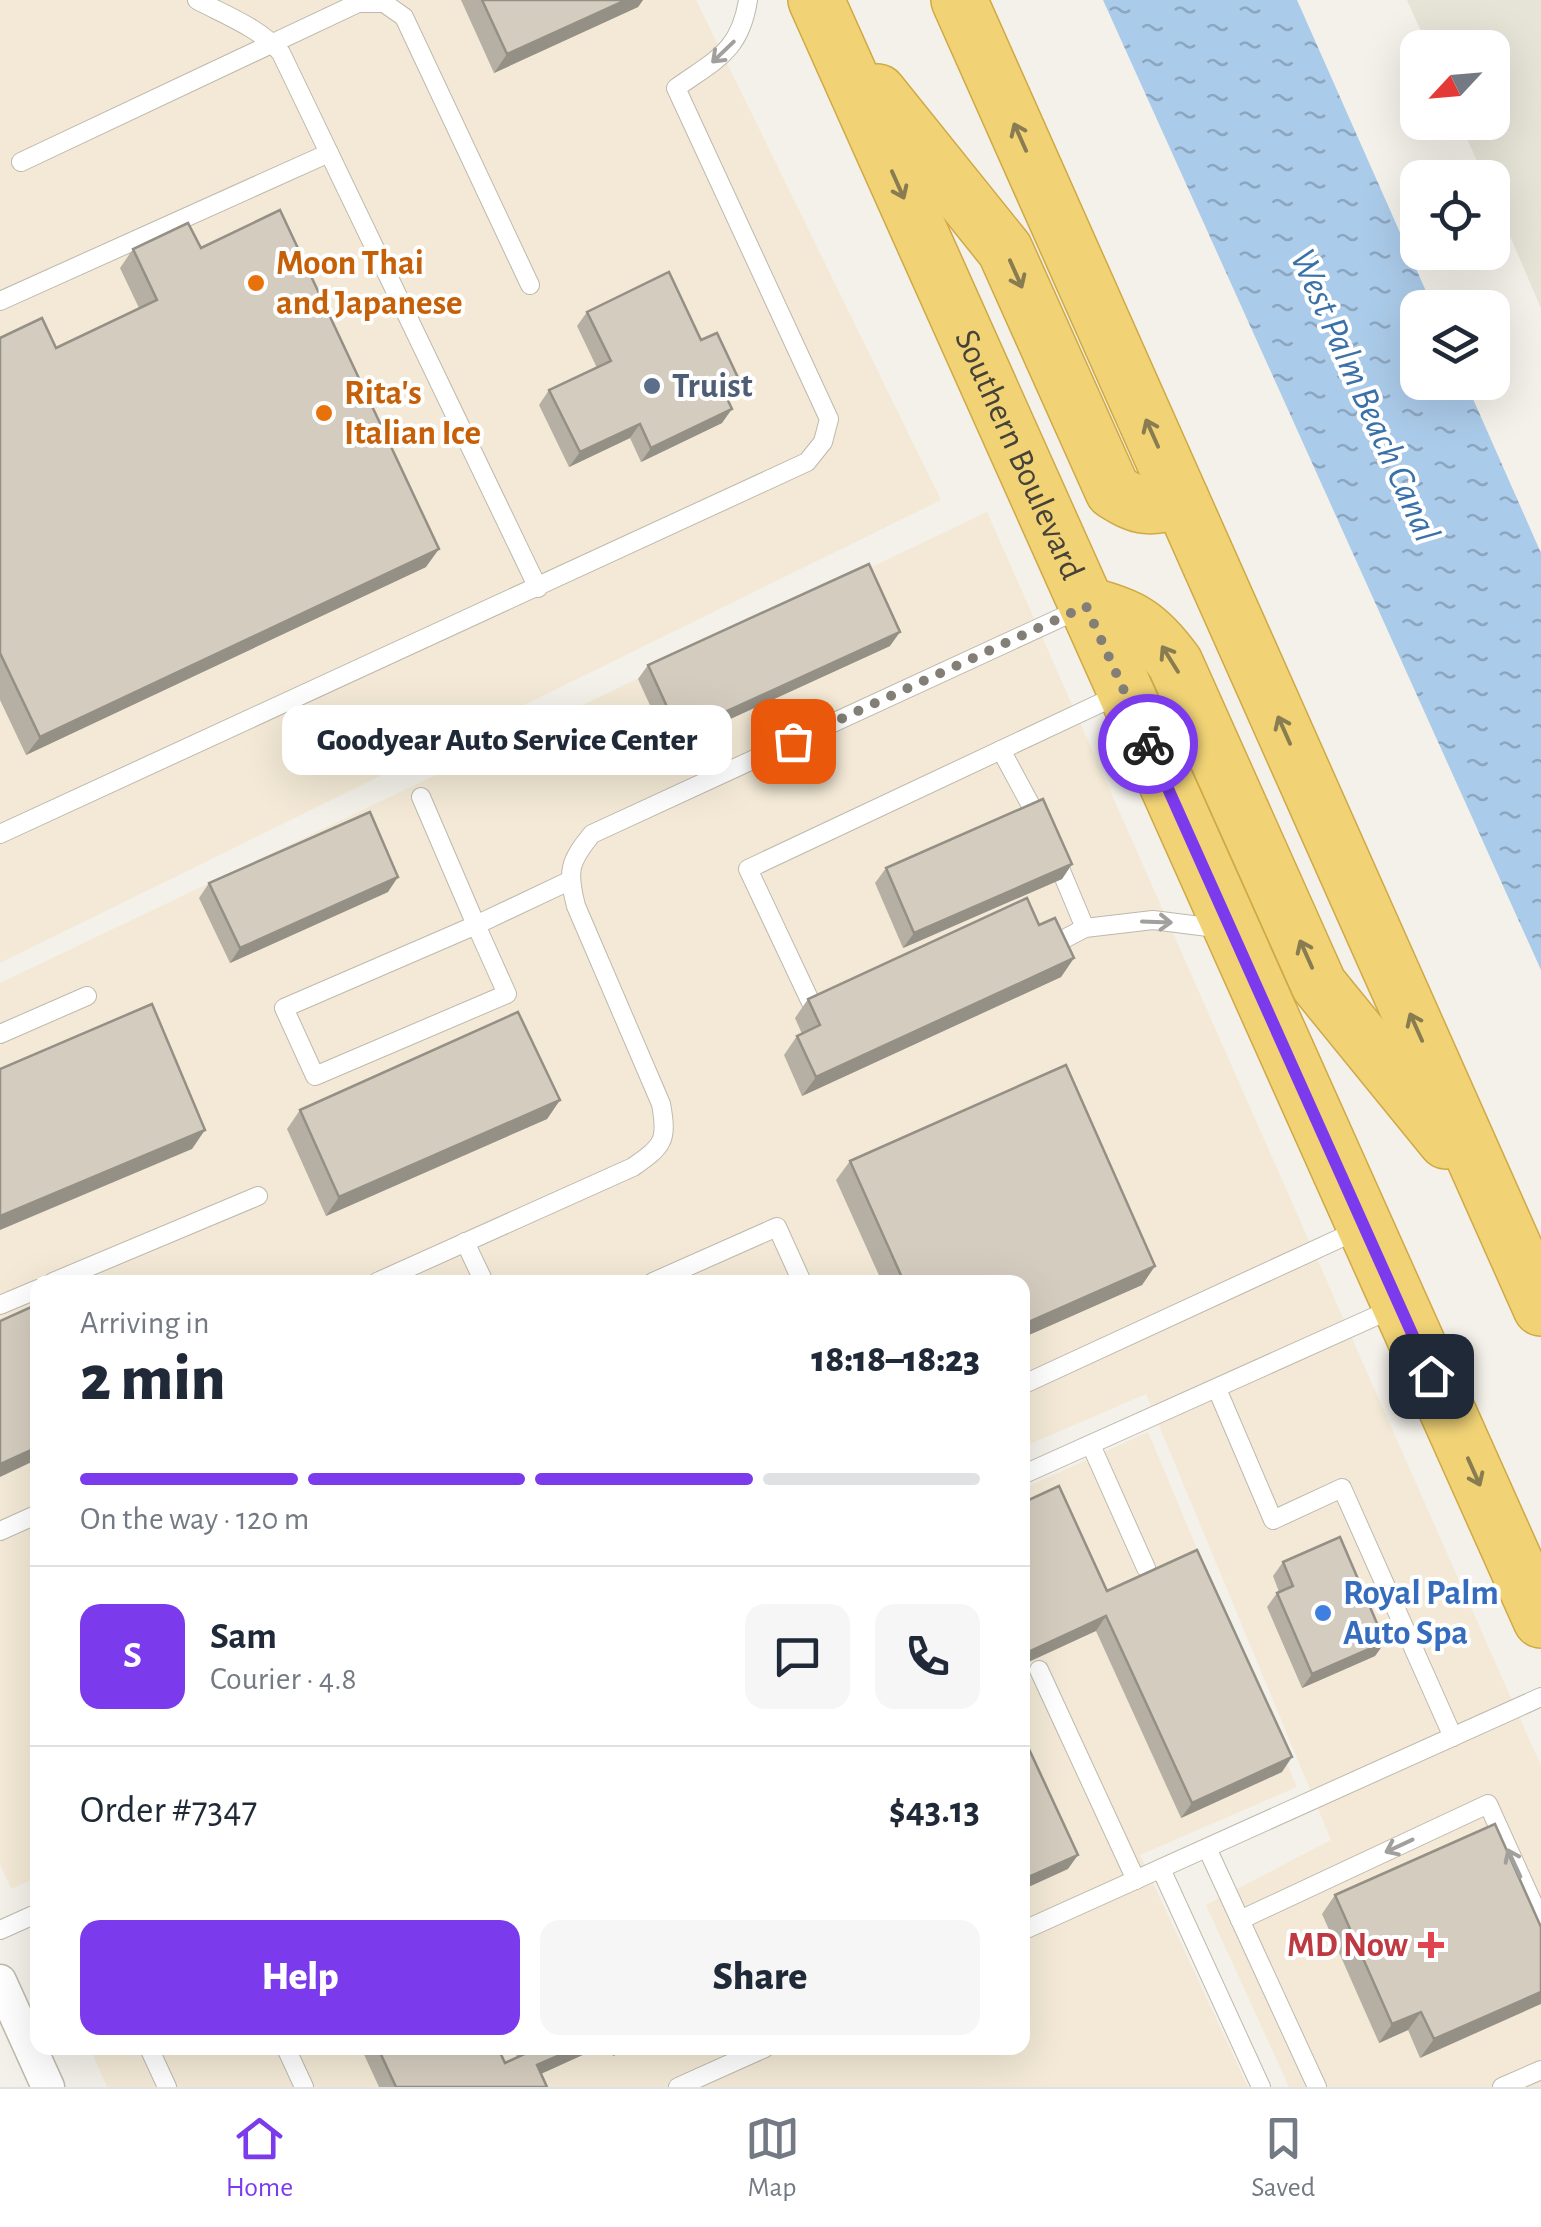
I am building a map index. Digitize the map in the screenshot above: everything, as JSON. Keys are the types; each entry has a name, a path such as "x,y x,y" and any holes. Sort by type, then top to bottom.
{"highway":[{"path":"959,0 1541,1308"},
{"path":"823,15 1005,250 1113,492 1135,505 1157,506 1181,499"},
{"name":"Southern Boulevard","path":"823,15 1541,1620"},
{"path":"1086,606 1123,614 1155,636 1174,663 1320,985 1492,1198"}],"street":[{"path":"0,1981 30,2047"},
{"path":"34,2055 48,2087"}],"lane":[{"path":"197,0 273,44 281,53 538,588"},
{"path":"0,834 807,462 823,442 829,419 676,88 731,49 746,16 748,0"},
{"path":"22,162 358,4 384,3 404,17 530,285"},
{"path":"0,301 329,153"},
{"path":"392,1275 633,1167 656,1150 666,1132 661,1104 576,906 569,880 573,857 592,834 1086,606"},
{"path":"814,1009 748,870 1125,692"},
{"path":"1002,750 1029,798 1084,928"},
{"path":"421,797 476,925 507,994 315,1076 284,1008 476,925 569,880"},
{"path":"1048,948 1084,928 1154,920 1230,930"},
{"path":"0,1034 87,996"},
{"path":"76,1275 258,1196"},
{"path":"668,1275 777,1227 799,1275"},
{"path":"1030,1380 1364,1227"},
{"path":"465,1242 481,1275"},
{"path":"0,1304 30,1292"},
{"path":"1030,1472 1399,1306"},
{"path":"1217,1389 1273,1520 1342,1488 1453,1736"},
{"path":"1091,1445 1146,1568"},
{"path":"0,1531 30,1518"},
{"path":"1040,1670 1136,1880"},
{"path":"1030,1927 1541,1697"},
{"path":"1240,1920 1488,1804 1541,1921"},
{"path":"1207,1848 1317,2087"},
{"path":"1161,1869 1262,2087"},
{"path":"0,1930 30,1917"},
{"path":"152,2055 168,2087"},
{"path":"289,2055 304,2087"},
{"path":"678,2087 749,2055"},
{"path":"1502,2087 1541,2070"}],"shaded area":[{"path":"0,0 696,0 941,500 0,963"},
{"path":"1407,0 1541,0 1541,308 1510,236 1510,160 1476,160 1468,140 1510,140 1510,30 1420,30"},
{"path":"987,512 1541,1766 1541,2087 1289,2087 1206,1905 1331,1840 1146,1394 1030,1444 1030,1275 30,1275 30,1881 11,1889 0,1864 0,983"},
{"path":"1148,1432 1297,1787 1140,1855 1248,2087 107,2087 93,2055 1030,2055 1030,1486"}],"water":[{"name":"West Palm Beach Canal","path":"1103,0 1297,0 1400,233 1400,270 1417,270 1425,290 1400,290 1400,400 1474,400 1541,553 1541,970"}],"building":[{"path":"482,0 626,0 507,54"},
{"path":"280,210 439,549 40,737 0,653 0,338 42,318 56,348 157,300 133,249 188,223 201,248"},
{"name":"Truist","path":"669,272 701,340 717,333 740,382 723,390 732,409 651,448 640,424 580,452 549,390 611,361 587,312"},
{"path":"869,564 900,632 679,733 648,665"},
{"path":"1043,799 1072,864 914,933 886,868"},
{"path":"370,812 398,877 240,948 209,883"},
{"path":"1027,898 1039,925 1055,918 1074,958 816,1077 797,1036 820,1025 808,999"},
{"path":"152,1004 205,1130 0,1216 0,1069"},
{"path":"518,1012 560,1100 339,1197 300,1110"},
{"path":"1066,1065 1155,1266 1030,1321 1030,1275 901,1275 850,1161"},
{"path":"30,1308 30,1451 0,1464 0,1321"},
{"path":"1059,1486 1107,1591 1197,1550 1292,1757 1192,1803 1106,1616 1030,1651 1030,1499"},
{"path":"1340,1537 1385,1642 1312,1674 1277,1593 1293,1586 1283,1562"},
{"path":"1030,1751 1078,1855 1030,1876"},
{"name":"MD Now","path":"1495,1824 1541,1927 1541,1992 1434,2039 1421,2012 1392,2024 1335,1895"},
{"path":"381,2055 501,2055 505,2063 522,2055 560,2055 537,2065 547,2087 396,2087"}],"way so far":[{"path":"793,741 1086,606 1148,744"}],"place":[{"name":"Moon Thai and Japanese","path":"256,283"},
{"name":"Truist","path":"652,386"},
{"name":"Rita's Italian Ice","path":"324,413"},
{"name":"Goodyear Auto Service Center","path":"793,741"},
{"name":"Royal Palm Auto Spa","path":"1323,1613"},
{"name":"MD Now","path":"1431,1945"}],"route":[{"path":"1148,744 1431,1376"}]}
